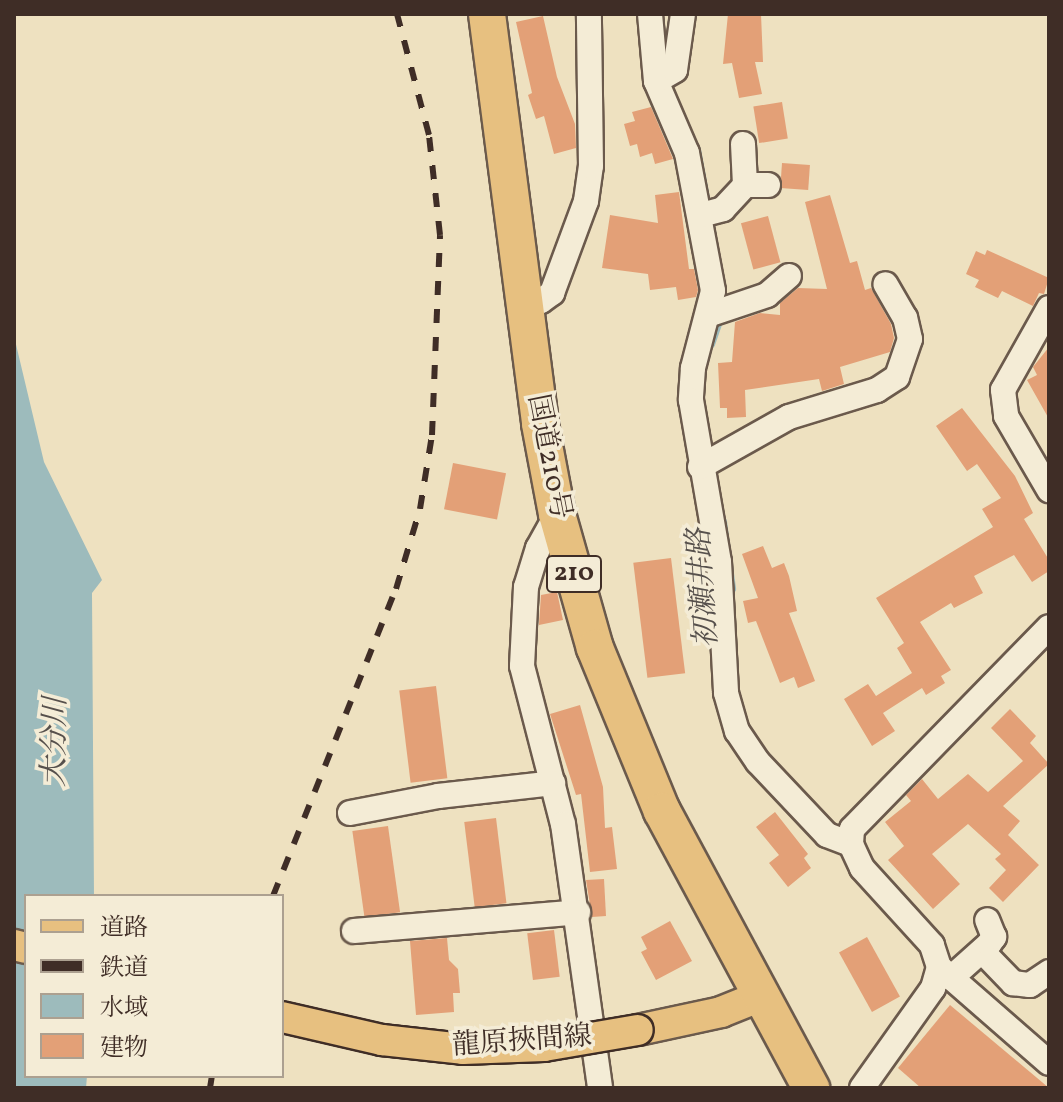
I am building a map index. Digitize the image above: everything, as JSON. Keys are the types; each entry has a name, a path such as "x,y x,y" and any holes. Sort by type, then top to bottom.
{"highway":[{"name":"国道210号","path":"487,14 522,303 557,514 595,648 623,724 662,811 811,1088"}],"main road":[{"name":"龍原挾間線","path":"284,1017 382,1040 463,1049 544,1046 721,1012 761,996"}],"street":[{"path":"522,303 541,301 552,293 586,201 591,166 589,14"},
{"path":"650,14 656,81 683,139 701,215 713,291 711,314 692,377 700,467 719,562 725,684 737,731 758,762 827,835 851,844"},
{"path":"656,81 675,70 683,14"},
{"path":"701,215 723,209 757,185 743,144"},
{"path":"711,314 767,295 789,276"},
{"path":"700,467 789,417 877,390 897,377 910,339 905,318 885,284"},
{"path":"1046,482 1006,416 1003,390 1049,308"},
{"path":"557,514 534,557 521,623 522,673 553,783 578,912 600,1088"},
{"path":"1049,627 863,812 852,829 851,844 869,876 932,945 945,972 1049,1063"},
{"path":"350,813 438,796 553,783"},
{"path":"354,931 578,912"},
{"path":"862,1088 945,972 982,951 994,937 987,920"},
{"path":"982,951 1013,983 1030,985 1049,972"}],"water":[{"name":"大分川","path":"14,336 44,462 102,580 92,593 94,894 24,894 24,1078 87,1078 86,1088 14,1088"}],"building":[{"path":"728,14 761,14 763,62 755,62 762,94 739,98 732,63 723,64"},
{"path":"543,16 557,77 575,124 576,148 554,154 544,116 536,119 528,95 532,93 516,22"},
{"path":"782,102 788,139 759,143 753,107"},
{"path":"651,107 673,159 655,164 652,153 640,157 637,144 630,146 624,124 635,121 632,112"},
{"path":"782,163 810,165 808,190 780,188"},
{"path":"679,192 689,269 694,269 698,290 696,297 678,300 676,287 650,290 648,274 602,268 610,215 658,223 655,195"},
{"path":"830,195 850,263 857,261 865,290 871,288 891,324 894,338 890,352 840,367 844,384 822,391 819,379 745,390 746,417 727,418 727,408 720,408 718,363 732,362 735,322 760,313 780,315 780,303 798,288 827,289 805,202"},
{"path":"768,216 780,262 753,270 741,223"},
{"path":"987,250 1049,278 1044,294 1039,293 1033,306 1002,291 998,298 975,287 979,280 966,274 976,251 985,255"},
{"path":"1049,347 1049,419 1027,380 1037,375 1033,367"},
{"path":"962,408 1015,476 1033,513 1024,519 1049,560 1049,571 1032,582 1014,555 974,576 983,593 954,608 951,603 920,622 951,670 941,676 945,683 926,695 922,688 883,713 895,731 872,746 844,699 868,684 876,696 912,673 897,648 904,643 876,598 993,527 982,509 1001,498 977,464 967,471 936,426"},
{"path":"453,463 506,473 497,519 444,509"},
{"path":"763,546 772,568 784,563 797,611 789,613 815,681 798,688 794,677 780,683 756,621 748,623 743,601 758,598 742,554"},
{"path":"671,558 685,673 647,678 633,563"},
{"path":"557,592 563,620 539,625 541,595"},
{"path":"436,686 447,778 411,783 399,691"},
{"path":"580,705 603,787 605,828 612,827 617,869 590,872 581,794 576,795 550,714"},
{"path":"1010,709 1036,736 1030,743 1049,764 1003,806 1020,821 1008,835 1039,865 1003,902 989,888 1006,870 995,859 1001,854 968,824 932,854 960,884 933,909 888,860 904,846 885,822 911,801 906,795 922,779 938,799 968,774 988,792 1023,761 991,728"},
{"path":"775,812 808,854 804,858 811,868 788,887 769,863 779,855 756,827"},
{"path":"496,818 506,903 475,907 464,822"},
{"path":"388,826 400,912 364,917 352,831"},
{"path":"604,879 606,916 592,917 586,880"},
{"path":"670,921 692,961 656,980 641,952 647,949 641,937"},
{"path":"554,930 560,977 533,980 527,933"},
{"path":"867,937 900,996 872,1012 839,953"},
{"path":"447,938 449,960 458,969 460,993 453,993 454,1012 416,1015 410,941"},
{"path":"950,1005 1049,1088 921,1088 898,1068"}],"waterway":[{"name":"初瀬井路","path":"697,149 713,235"},
{"name":"初瀬井路","path":"711,344 720,318"},
{"name":"初瀬井路","path":"723,521 732,588"}],"railway":[{"path":"274,894 396,589 420,509 432,435 440,235 429,135 397,14"},
{"path":"210,1088 212,1078"}]}
